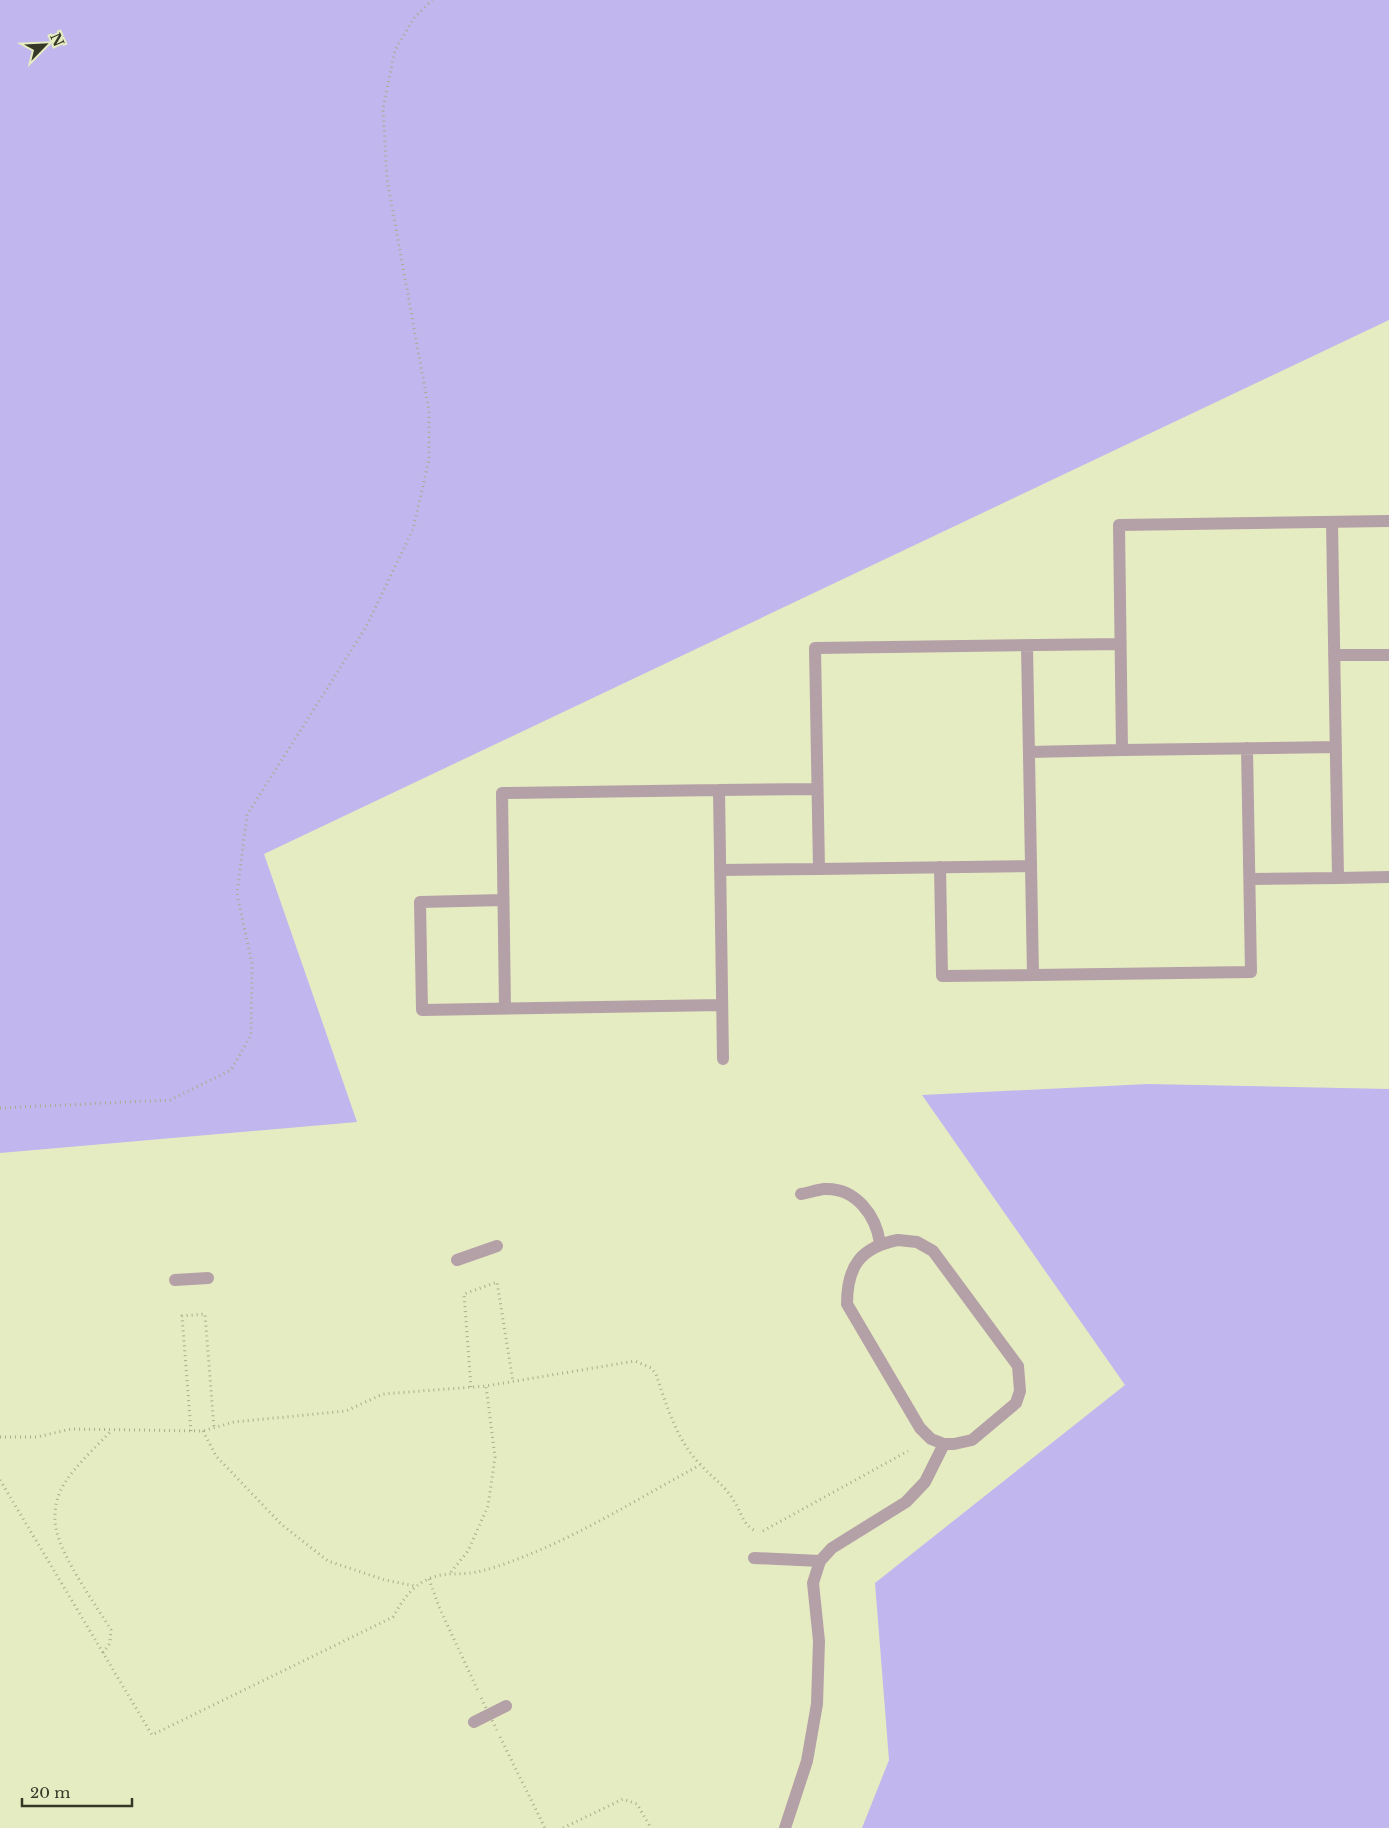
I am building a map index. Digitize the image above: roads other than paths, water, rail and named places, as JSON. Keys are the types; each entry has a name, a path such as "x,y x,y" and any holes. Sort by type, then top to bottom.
{"street":[{"path":"1122,750 1119,525 1389,521"},
{"path":"1332,522 1338,878"},
{"path":"819,869 815,648 1120,644"},
{"path":"1027,646 1033,975"},
{"path":"1334,655 1389,654"},
{"path":"940,867 942,976 1251,972 1248,748"},
{"path":"1029,752 1336,748"},
{"path":"505,1008 502,793 817,788"},
{"path":"718,790 723,1059"},
{"path":"720,870 1030,866"},
{"path":"1250,879 1389,877"},
{"path":"503,900 420,902 422,1010 722,1006"},
{"path":"801,1194 826,1189 846,1194 860,1202 874,1220 880,1244"},
{"path":"898,1240 917,1242 933,1251 1018,1366 1020,1385 1016,1403 972,1440 944,1444 931,1439 920,1428 847,1304 847,1285 853,1268 865,1253 880,1244 898,1240"},
{"path":"457,1260 498,1246"},
{"path":"175,1280 208,1278"},
{"path":"785,1828 807,1762 817,1704 819,1641 813,1583 820,1561 832,1548 906,1502 925,1482 944,1444"},
{"path":"754,1558 820,1561"},
{"path":"474,1722 506,1706"}]}
